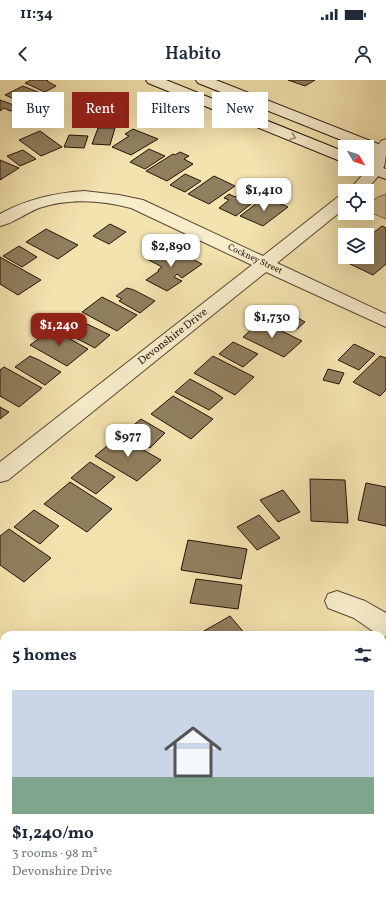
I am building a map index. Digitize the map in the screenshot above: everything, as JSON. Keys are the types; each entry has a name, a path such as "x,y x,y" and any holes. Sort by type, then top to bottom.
{"street":[{"path":"154,80 338,155"},
{"path":"203,80 385,149 376,170 363,184"},
{"name":"Cockney Street","path":"0,220 14,212 50,199 75,187 137,204 386,321"},
{"name":"Devonshire Drive","path":"0,474 338,206"},
{"path":"338,601 352,605 376,618 386,627"}],"shaded area":[{"path":"386,194 386,219 374,214 374,200"}],"building":[{"path":"31,80 48,80 47,81 56,86 45,92 25,83"},
{"path":"288,80 315,80 305,86"},
{"path":"23,86 38,92 12,92 12,98 5,95"},
{"path":"0,100 12,105 12,110 10,111 4,108 0,111"},
{"path":"98,128 115,128 110,145 92,144"},
{"path":"133,129 158,139 131,155 112,147 129,136 125,134"},
{"path":"40,131 62,147 41,156 19,140"},
{"path":"69,135 88,136 84,148 64,147"},
{"path":"149,149 165,156 145,169 130,162"},
{"path":"23,150 36,159 20,166 7,156"},
{"path":"180,152 189,156 184,159 193,164 167,181 146,171 173,154 175,155"},
{"path":"0,160 19,168 0,180"},
{"path":"185,174 201,181 185,192 170,185"},
{"path":"214,176 235,186 209,204 188,194"},
{"path":"229,194 235,197 238,194 251,199 247,202 251,204 236,216 219,208 229,200 224,198"},
{"path":"265,197 288,207 263,226 240,216"},
{"path":"110,224 126,232 109,244 93,236"},
{"path":"382,226 386,228 386,264 373,275 350,264 374,264 374,232"},
{"path":"46,229 78,245 58,259 26,242"},
{"path":"19,246 37,257 22,267 3,256"},
{"path":"167,246 202,264 182,278 177,274 174,277 182,281 167,291 146,280 159,271 158,270 162,267 147,259"},
{"path":"0,257 41,280 18,295 0,284"},
{"path":"127,288 155,301 140,313 119,301 122,299 116,296"},
{"path":"102,297 137,315 117,331 82,312"},
{"path":"276,306 299,317 298,318 305,322 297,329 290,325 285,329 262,317"},
{"path":"261,321 302,341 284,357 243,337"},
{"path":"87,324 110,335 95,348 72,336"},
{"path":"52,329 88,349 67,366 30,345"},
{"path":"233,342 258,354 243,367 219,354"},
{"path":"354,344 375,354 359,370 338,360"},
{"path":"30,356 61,372 45,385 15,367"},
{"path":"213,356 254,377 235,395 194,373"},
{"path":"380,356 386,358 386,390 380,396 353,382"},
{"path":"4,367 42,388 19,407 0,396 0,370"},
{"path":"328,369 344,373 339,384 323,380"},
{"path":"190,379 223,398 209,410 175,392"},
{"path":"173,396 213,419 191,439 151,414"},
{"path":"0,407 9,412 0,419"},
{"path":"141,419 165,433 150,448 124,433"},
{"path":"119,436 161,460 137,481 95,456"},
{"path":"90,462 115,477 96,494 71,478"},
{"path":"310,479 345,480 348,523 311,521"},
{"path":"70,482 112,509 87,532 44,504"},
{"path":"366,483 386,487 386,526 358,520"},
{"path":"283,490 300,512 278,522 260,500"},
{"path":"34,510 59,526 40,544 14,527"},
{"path":"259,515 280,538 257,550 237,527"},
{"path":"9,529 51,558 24,582 0,565 0,536"},
{"path":"188,540 247,549 241,579 181,570"},
{"path":"196,579 242,585 238,609 190,603"},
{"path":"230,616 243,631 204,631"}]}
